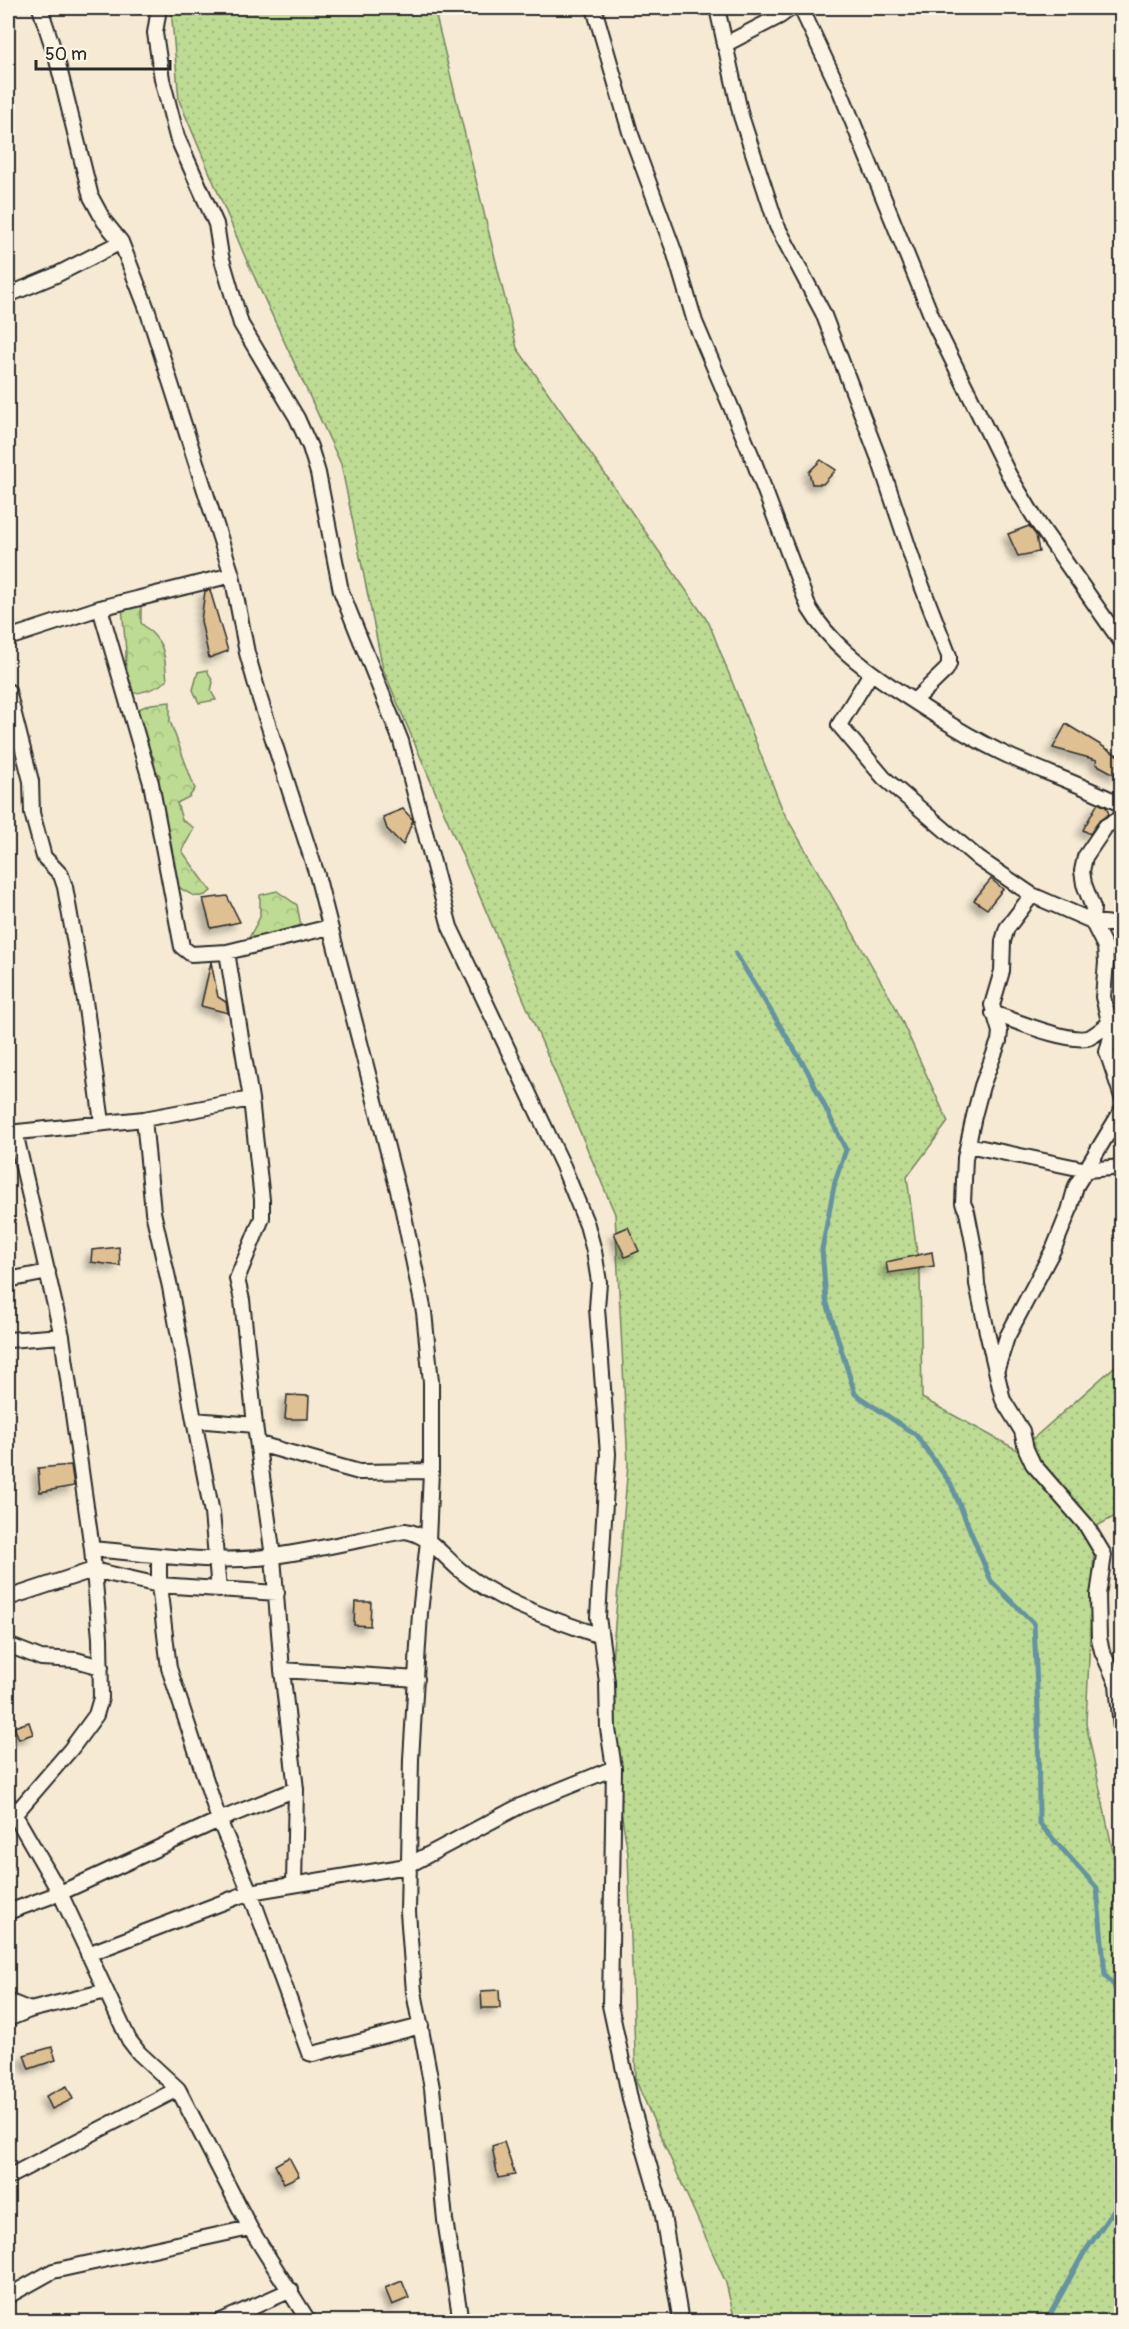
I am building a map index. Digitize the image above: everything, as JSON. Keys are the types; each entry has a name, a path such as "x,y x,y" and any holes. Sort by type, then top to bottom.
{"street":[{"path":"40,8 57,60 91,197 104,221 121,242 147,309 232,575 247,652 260,699 316,875 330,927 402,1206 424,1312 431,1382 431,1471 428,1541 420,1612 411,1759 408,1912 411,1959 432,2088 445,2220 460,2322"},
{"path":"159,8 155,33 162,79 177,137 216,224 221,256 242,324 297,418 310,447 318,473 341,591 401,741 450,927 563,1166 594,1251 599,1282 597,1308 608,1455 598,1617 607,1682 608,1728 614,1768 610,2005 631,2103 662,2210 681,2322"},
{"path":"594,8 630,132 674,251 695,322 753,459 809,608 820,626 833,641 871,673 962,732 1011,757 1122,805"},
{"path":"717,8 741,116 777,226 824,313 949,656 946,670 914,701"},
{"path":"724,45 791,8"},
{"path":"801,8 841,93 936,327 1009,475 1036,520 1122,643"},
{"path":"8,295 56,275 121,242"},
{"path":"8,638 100,608 232,575"},
{"path":"100,608 151,783 182,947 191,954 226,952 330,927"},
{"path":"871,673 840,721 841,730 884,778 979,860 1032,895 1092,921 1122,926"},
{"path":"8,691 12,730 31,781 32,813 44,857 61,875 65,887 85,1001 102,1122"},
{"path":"1122,817 1106,826 1085,857 1082,871 1093,908 1092,921 1105,947 1103,997 1112,1033 1107,1052 1115,1058 1122,1097"},
{"path":"1032,895 1007,928 1003,941 1002,971 992,1005 1000,1032 999,1041 982,1086 968,1145 963,1182 963,1203 975,1253 977,1284 1004,1401 1022,1431 1026,1449 1033,1464 1086,1526 1103,1551 1098,1595 1099,1638 1102,1651 1117,1684 1122,1740"},
{"path":"226,952 260,1166 262,1218 237,1279 242,1300 255,1425 273,1557 282,1670 296,1790 294,1883"},
{"path":"993,1013 1049,1032 1083,1038 1090,1037 1110,1023"},
{"path":"251,1099 144,1119 11,1132 48,1272 62,1336 92,1549 102,1698 96,1715 65,1757 11,1808 60,1893 129,2040 178,2089 250,2228 309,2322"},
{"path":"997,1369 1008,1337 1054,1248 1069,1211 1072,1196 1122,1110"},
{"path":"144,1119 153,1212 170,1287 212,1513 219,1590"},
{"path":"968,1145 1087,1170 1122,1167"},
{"path":"8,1280 48,1272"},
{"path":"8,1340 62,1336"},
{"path":"194,1420 255,1425"},
{"path":"259,1444 359,1472 431,1471"},
{"path":"92,1549 159,1556 273,1557 405,1531 417,1533 462,1572 492,1592 600,1636"},
{"path":"159,1556 159,1585 168,1668 219,1820 250,1892 309,2053 314,2054 421,2026"},
{"path":"8,1598 93,1570 159,1585 277,1593"},
{"path":"8,1645 41,1658 76,1660 101,1667"},
{"path":"282,1670 417,1679"},
{"path":"88,1954 250,1892 408,1866 520,1806 614,1768"},
{"path":"8,1912 60,1893 219,1820 296,1790"},
{"path":"8,2019 30,2010 106,1991"},
{"path":"8,2001 30,2010"},
{"path":"8,2177 178,2089"},
{"path":"8,2296 53,2271 250,2228"},
{"path":"219,2322 291,2290"}],"green space":[{"path":"171,8 434,8 517,348 709,623 783,811 895,1006 948,1122 907,1177 920,1275 922,1398 1019,1451 1121,1361 1121,1513 1095,1527 1086,1723 1121,1890 1121,2321 735,2321 726,2283 636,2081 628,1854 607,1723 628,1464 615,1214 383,669 341,464 246,259 179,100"},
{"path":"141,601 141,623 162,648 167,681 149,690 129,694 125,679 126,651 122,607"},
{"path":"207,670 213,682 211,691 216,700 199,703 193,690 198,672"},
{"path":"170,702 170,721 195,789 189,797 177,803 182,820 194,828 182,851 211,891 202,896 190,894 177,886 156,787 160,776 154,767 154,758 144,741 136,710 151,704"},
{"path":"277,891 297,905 301,926 257,942 249,938 260,917 260,895"}],"building":[{"path":"821,460 836,470 823,484 812,484 809,472"},
{"path":"1029,526 1036,535 1039,552 1018,556 1008,534"},
{"path":"210,590 228,651 209,658 201,621 205,591"},
{"path":"1066,724 1122,758 1122,766 1116,775 1096,764 1097,760 1053,748"},
{"path":"1098,803 1106,807 1109,814 1099,821 1090,834 1083,830"},
{"path":"403,809 413,820 403,845 387,829 383,817"},
{"path":"991,879 1003,889 987,909 974,900"},
{"path":"227,896 240,922 211,928 203,899"},
{"path":"211,962 218,997 226,1002 228,1013 201,1006"},
{"path":"628,1227 639,1251 625,1257 614,1233"},
{"path":"119,1247 120,1266 91,1262 92,1250"},
{"path":"932,1252 934,1266 888,1273 886,1262"},
{"path":"287,1395 309,1396 308,1419 285,1419"},
{"path":"71,1465 74,1486 40,1492 38,1468"},
{"path":"355,1602 371,1602 370,1626 354,1625"},
{"path":"29,1722 33,1734 19,1739 14,1727"},
{"path":"499,1990 500,2008 482,2008 481,1991"},
{"path":"52,2047 56,2060 29,2069 24,2055"},
{"path":"67,2086 73,2099 52,2109 46,2096"},
{"path":"504,2142 515,2175 498,2178 492,2146"},
{"path":"289,2157 299,2176 284,2183 275,2165"},
{"path":"402,2281 409,2298 392,2305 385,2288"}],"waterway":[{"path":"736,954 807,1070 846,1150 835,1181 822,1249 826,1300 855,1394 916,1435 951,1484 991,1581 1034,1624 1038,1710 1039,1823 1097,1888 1105,1975 1122,1995"},
{"path":"1046,2322 1082,2256 1122,2198"}]}
